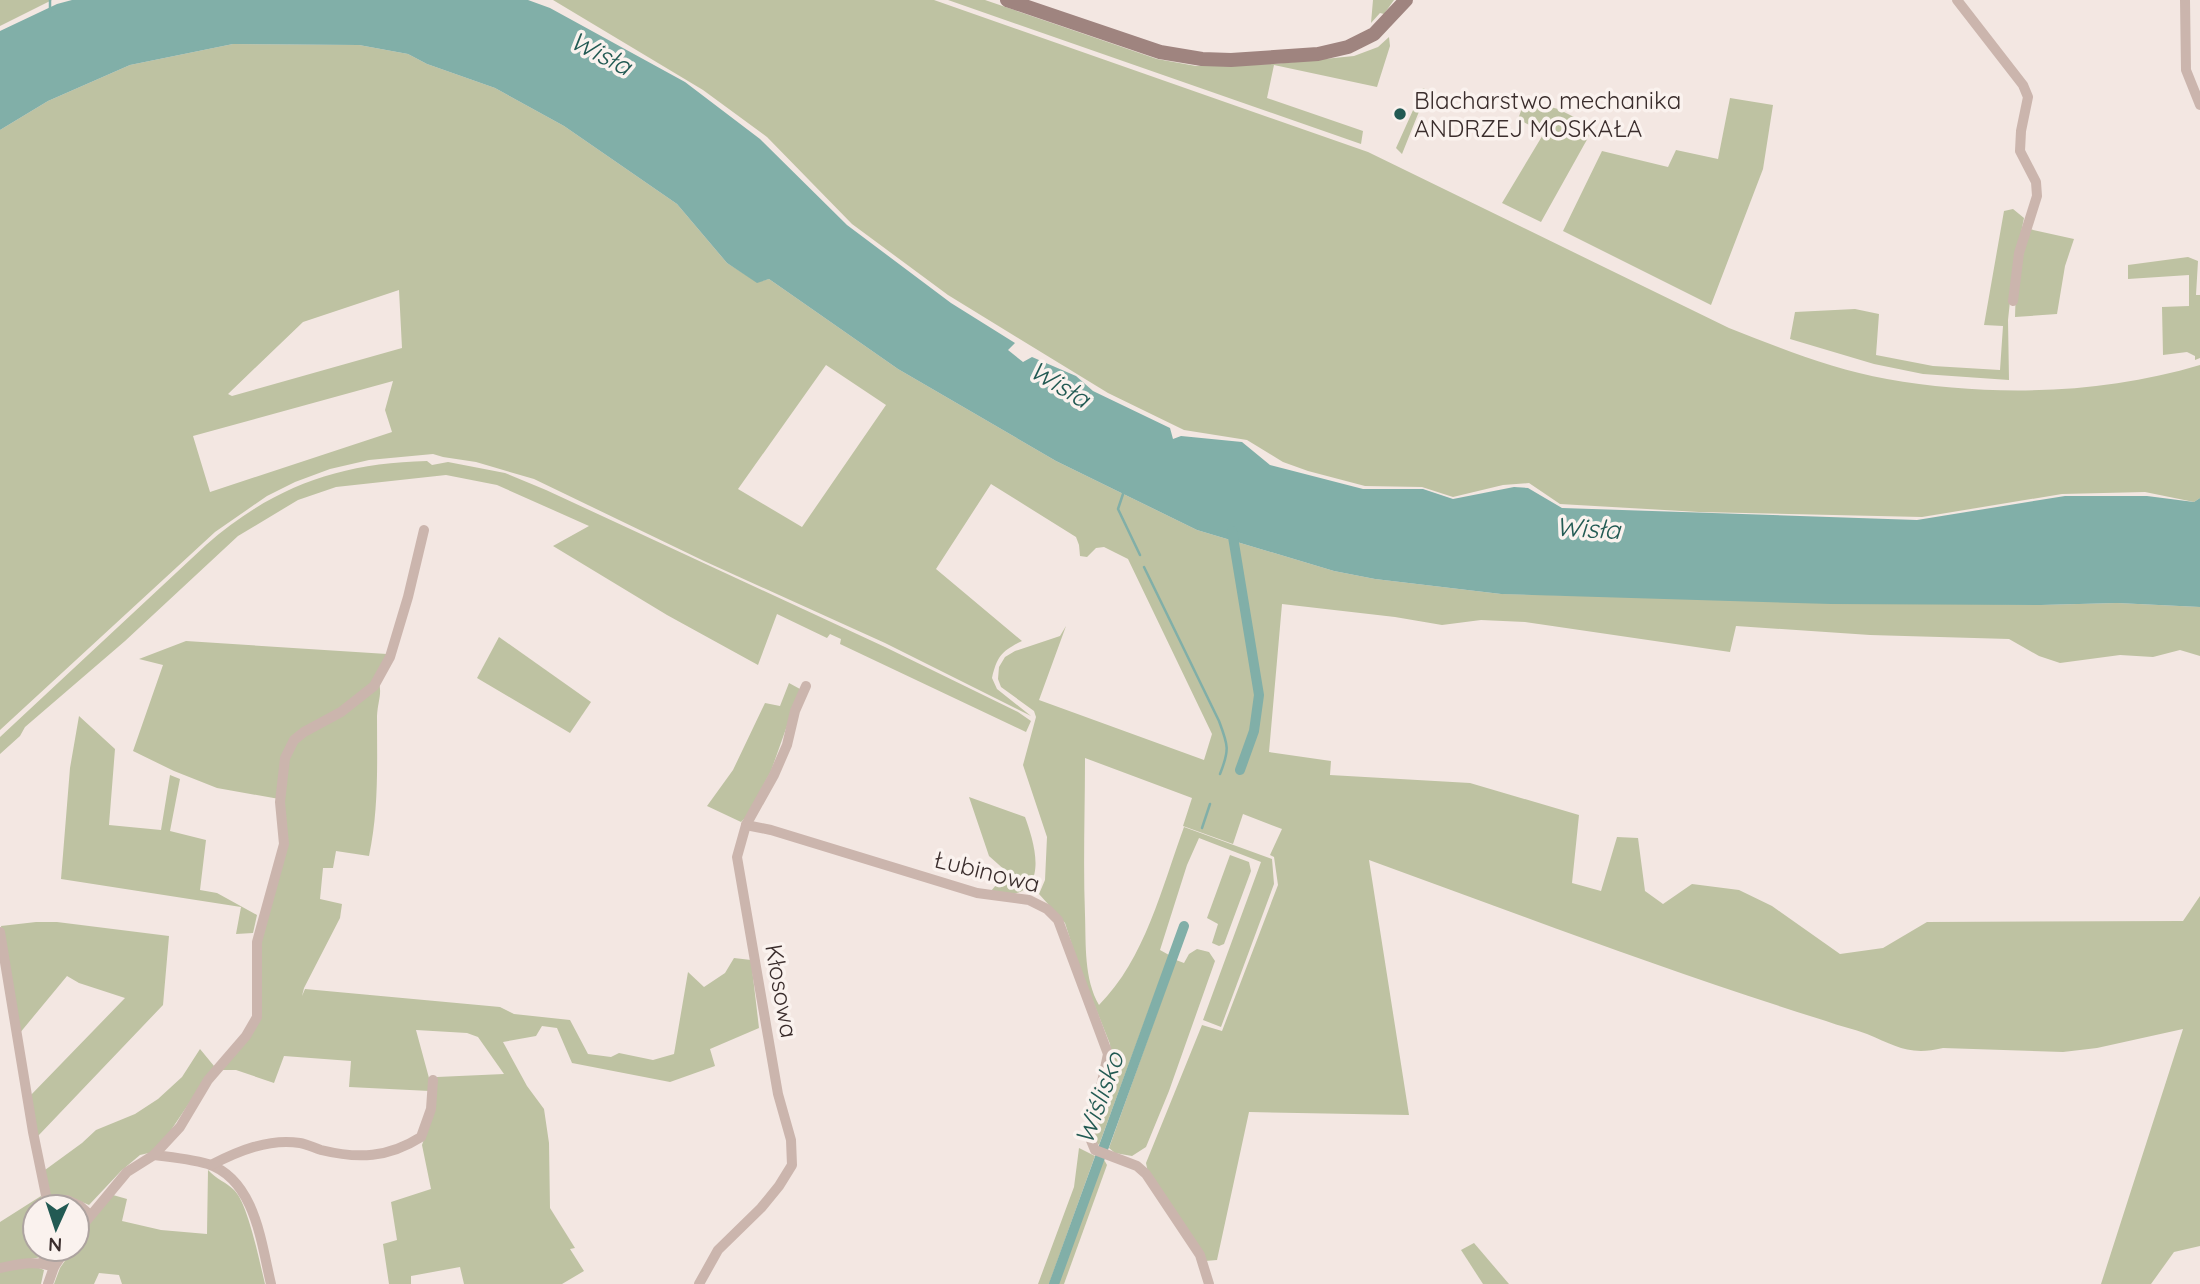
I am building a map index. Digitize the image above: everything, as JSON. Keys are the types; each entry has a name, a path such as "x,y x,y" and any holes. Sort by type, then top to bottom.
{"street":[{"path":"1007,0 1147,49 1191,58 1231,60 1312,54 1348,47 1374,34 1406,0"},
{"path":"1957,0 2024,85 2028,95 2020,151 2036,182 2037,196 2019,253 2013,301"},
{"path":"2185,0 2186,70 2200,105"},
{"path":"91,1213 127,1172 154,1155 180,1127 208,1080 246,1036 257,1017 257,942 284,844 281,802 285,758 289,747 304,732 341,712 374,687 390,657 424,530"},
{"name":"Kłosowa","path":"699,1284 718,1250 761,1208 792,1164 791,1140 778,1094 737,857 746,825 774,775 787,745 795,711 806,686"},
{"name":"Łubinowa","path":"746,825 771,830 976,893 1029,900 1053,914 1058,920 1108,1054 1090,1138 1095,1150 1137,1166 1146,1174 1194,1244 1205,1267 1209,1284"},
{"path":"0,932 44,1193"},
{"path":"211,1165 250,1147 267,1144 300,1143 360,1156 396,1151 421,1137 431,1109 433,1080"},
{"path":"154,1155 211,1165 234,1179 241,1188 258,1231 271,1284"},
{"path":"0,1268 26,1263"},
{"path":"43,1263 54,1267"},
{"path":"48,1284 57,1263"}],"green space":[{"path":"0,0 52,0 0,26"},
{"path":"553,0 934,0 1368,152 1729,328 1846,370 1887,379 1965,389 2044,390 2123,382 2200,365 2200,498 2194,502 2145,492 2062,494 1922,517 1699,512 1560,504 1529,483 1503,485 1453,497 1422,487 1365,486 1308,471 1283,462 1247,440 1184,430 1108,393 948,295 852,224 767,137 703,90"},
{"path":"948,0 985,0 1157,59 1196,66 1274,64 1354,56 1378,47 1389,37 1390,46 1377,87 1274,65 1267,98 1363,131 1361,144"},
{"path":"1373,0 1394,0 1384,14 1380,13 1371,23"},
{"path":"233,44 359,45 408,54 427,64 495,88 564,126 677,204 727,263 757,282 769,279 898,369 1056,461 1197,530 1334,571 1375,579 1501,594 2041,605 2117,603 2200,607 2200,656 2180,650 2153,657 2120,655 2060,663 2039,656 2009,639 1870,635 1736,626 1730,652 1525,622 1481,620 1442,625 1282,604 1269,752 1331,761 1330,775 1470,783 1579,815 1572,883 1601,891 1617,837 1638,838 1645,891 1663,904 1692,884 1739,890 1772,906 1840,954 1883,948 1927,922 2183,921 2200,896 2200,1246 2174,1252 2151,1284 2101,1284 2183,1029 2097,1048 2063,1052 1943,1048 1912,1050 1768,1003 1369,860 1409,1115 1249,1112 1217,1260 1205,1261 1148,1173 1146,1163 1202,1025 1222,1031 1278,885 1274,857 1270,855 1282,829 1243,814 1233,844 1183,826 1192,798 1085,758 1086,950 1088,973 1099,1005 1115,987 1140,944 1160,898 1184,827 1272,859 1274,884 1221,1027 1203,1020 1261,862 1199,838 1187,865 1160,950 1169,955 1099,1145 1094,1140 1095,1121 1111,1060 1110,1044 1078,964 1065,923 1039,894 1045,880 1047,837 1023,765 1036,717 1034,711 1001,687 998,679 999,667 1005,657 1015,651 1060,636 1066,626 1039,700 1204,760 1212,734 1128,559 1104,547 1096,548 1087,557 1080,556 1076,537 991,484 936,569 1022,641 1001,655 992,678 997,689 1031,716 885,643 704,561 534,479 476,462 433,454 369,460 330,469 267,496 215,532 0,730 0,130 48,101 130,65","holes":["399,290 402,348 232,396 228,394 303,322","826,365 886,405 802,527 738,489","393,381 385,410 392,432 210,492 193,436"]},
{"path":"1423,88 1434,93 1426,94 1402,154 1396,148"},
{"path":"1730,98 1773,105 1763,169 1711,305 1563,231 1602,151 1668,167 1676,150 1718,159"},
{"path":"1525,100 1558,109 1594,127 1541,222 1502,203 1544,133 1518,119"},
{"path":"2013,209 2024,218 2013,273 2008,320 2009,380 1923,374 1874,364 1790,339 1795,312 1855,309 1879,314 1876,355 1933,366 2000,370 2003,326 1984,325 2004,211"},
{"path":"2029,229 2074,239 2065,266 2057,314 2015,317 2016,286"},
{"path":"2188,257 2198,261 2196,295 2200,295 2200,358 2195,360 2195,356 2187,352 2163,355 2162,307 2189,306 2189,275 2128,279 2128,265"},
{"path":"427,461 432,465 448,462 505,473 546,490 885,647 1018,712 1031,721 1026,732 840,644 841,639 830,634 827,638 777,614 758,665 667,615 553,546 589,526 497,485 446,475 336,487 298,500 238,536 125,641 25,727 20,736 0,754 0,737 206,545 231,525 282,493 308,482 365,467"},
{"path":"499,637 591,702 570,733 477,678"},
{"path":"186,641 387,654 376,674 380,690 377,716 377,786 369,856 336,851 333,868 323,868 320,899 342,904 340,918 304,988 302,996 305,989 500,1007 514,1014 570,1020 588,1054 611,1057 619,1053 653,1060 674,1054 688,972 704,987 725,973 734,958 751,960 759,1028 710,1049 715,1066 670,1082 572,1063 557,1028 542,1026 536,1036 503,1042 527,1086 544,1109 549,1143 550,1208 575,1248 570,1249 584,1271 562,1284 464,1284 460,1267 411,1276 411,1284 389,1284 383,1244 397,1240 391,1202 431,1189 422,1145 435,1106 437,1077 504,1074 478,1037 467,1033 416,1030 430,1091 349,1087 351,1061 284,1056 274,1083 236,1070 222,1070 260,1017 262,930 275,888 285,800 217,788 133,751 163,665 139,659"},
{"path":"789,683 800,689 771,771 746,817 741,822 707,806 733,770 765,703 780,706"},
{"path":"79,716 115,749 109,825 161,830 170,775 180,779 170,831 206,840 200,890 217,893 257,915 253,933 236,934 241,907 61,879 70,768"},
{"path":"969,797 1025,817 1036,861 1031,882 1024,890 1013,894 991,891 1007,872 989,856"},
{"path":"1230,855 1249,862 1251,871 1224,944 1219,946 1212,943 1218,924 1207,918"},
{"path":"57,922 169,936 163,1005 38,1136 30,1096 125,998 79,983 67,976 19,1034 1,926"},
{"path":"1197,949 1209,952 1215,961 1169,1091 1146,1147 1132,1156 1115,1153 1109,1148 1176,960 1184,963 1189,954"},
{"path":"200,1049 214,1066 165,1139 153,1152 140,1155 91,1203 91,1193 48,1193 45,1170 96,1130 135,1114 158,1099 182,1077"},
{"path":"1079,1148 1095,1156 1049,1284 1038,1284 1074,1187"},
{"path":"1103,1158 1107,1165 1064,1284 1057,1284"},
{"path":"208,1170 234,1190 244,1207 265,1284 122,1284 119,1275 99,1273 94,1284 54,1284 63,1263 91,1263 91,1222 113,1195 127,1199 122,1221 161,1230 207,1234"},
{"path":"21,1209 21,1261 0,1265 0,1222"},
{"path":"1474,1243 1509,1284 1483,1284 1461,1250"},
{"path":"34,1266 44,1270 41,1284 0,1284 0,1272"}],"water":[{"name":"Wisła","path":"72,0 528,0 550,8 685,82 760,139 847,225 951,303 1015,343 1008,350 1023,362 1032,357 1076,376 1093,391 1170,428 1173,439 1181,436 1242,442 1270,465 1363,489 1423,489 1453,499 1514,487 1528,488 1562,508 1917,520 2065,496 2147,496 2194,502 2200,498 2200,607 2117,603 1831,604 1501,594 1375,579 1334,571 1197,530 1056,461 898,369 769,279 757,283 727,263 677,204 564,126 495,88 427,64 408,54 359,45 233,44 130,65 48,101 0,130 0,31 57,4"}],"waterway":[{"path":"50,0 50,11"},
{"path":"1124,491 1118,509 1140,555"},
{"name":"Wiślisko","path":"1232,531 1259,695 1254,731 1240,770"},
{"path":"1144,567 1222,729 1226,753 1220,774"},
{"path":"1202,828 1210,804"},
{"name":"Wiślisko","path":"1054,1284 1184,926"}],"place":[{"name":"Blacharstwo mechanika ANDRZEJ MOSKAŁA","path":"1400,114"}]}
